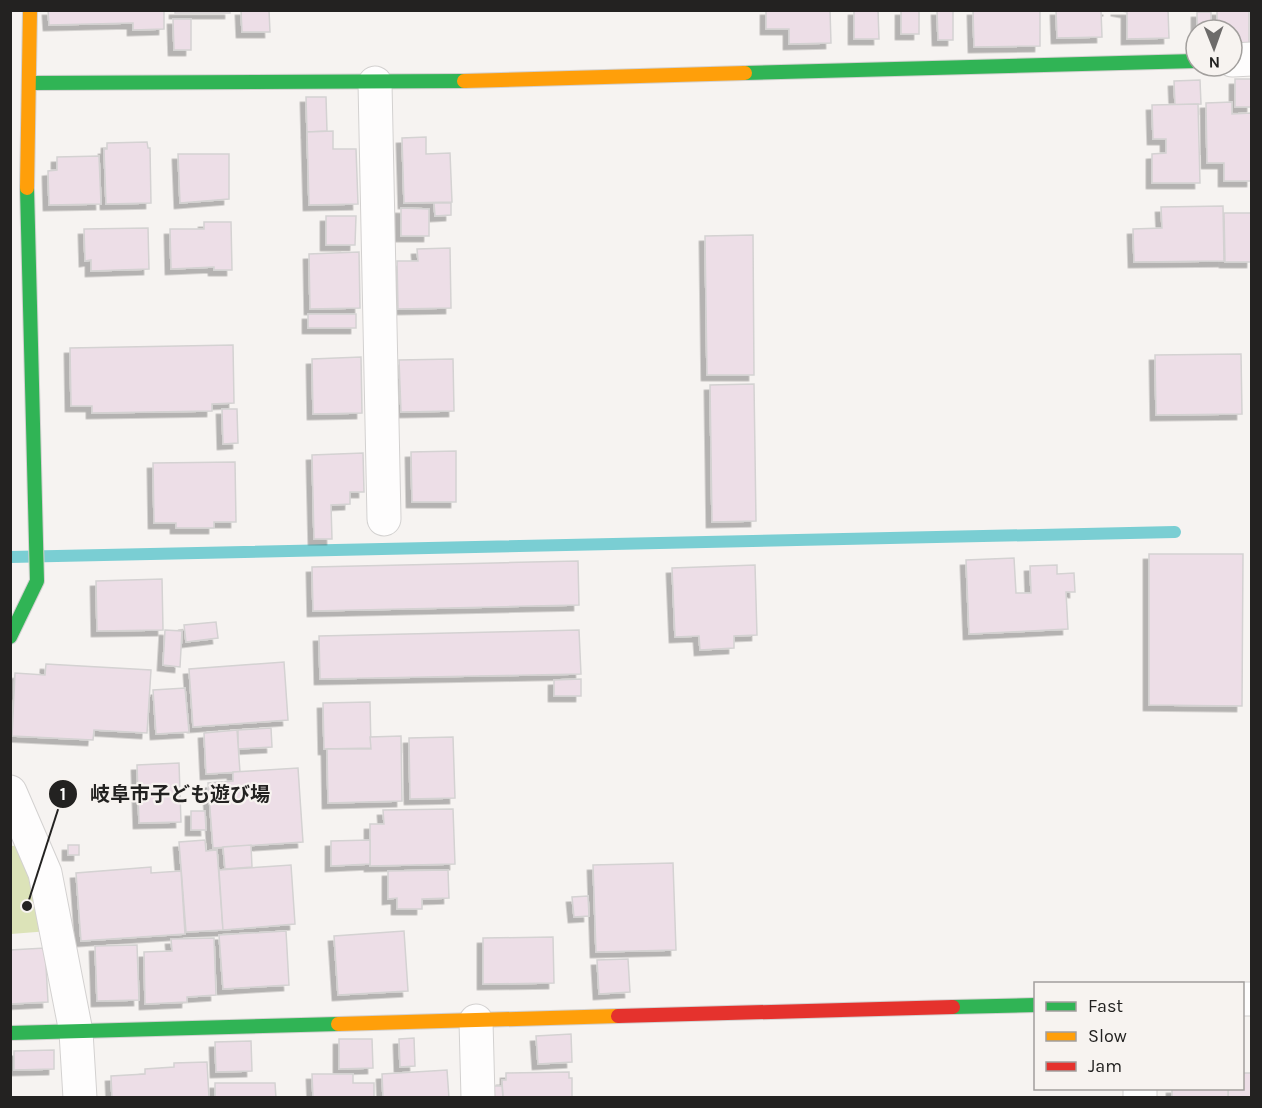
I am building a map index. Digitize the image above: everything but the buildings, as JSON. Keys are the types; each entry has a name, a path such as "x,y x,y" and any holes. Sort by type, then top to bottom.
{"street":[{"path":"10,637 37,581 18,142 30,83 30,10"},
{"path":"30,83 375,83 1184,61"},
{"path":"375,83 384,519"},
{"path":"10,792 45,873 76,1032 80,1098"},
{"path":"10,1033 1034,1005"},
{"path":"476,1021 478,1098"}],"green space":[{"path":"24,845 49,931 11,934 11,846"}],"waterway":[{"path":"10,557 1175,532"}],"traffic: fast":[{"path":"745,73 1184,61"},
{"path":"30,83 464,81"},
{"path":"10,637 37,581 27,188"},
{"path":"953,1007 1034,1005"},
{"path":"10,1033 338,1024"}],"traffic: slow":[{"path":"27,188 30,10"},
{"path":"464,81 745,73"},
{"path":"338,1024 618,1016"}],"traffic: jam":[{"path":"618,1016 953,1007"}],"place":[{"name":"岐阜市子ども遊び場","path":"27,906"}]}
